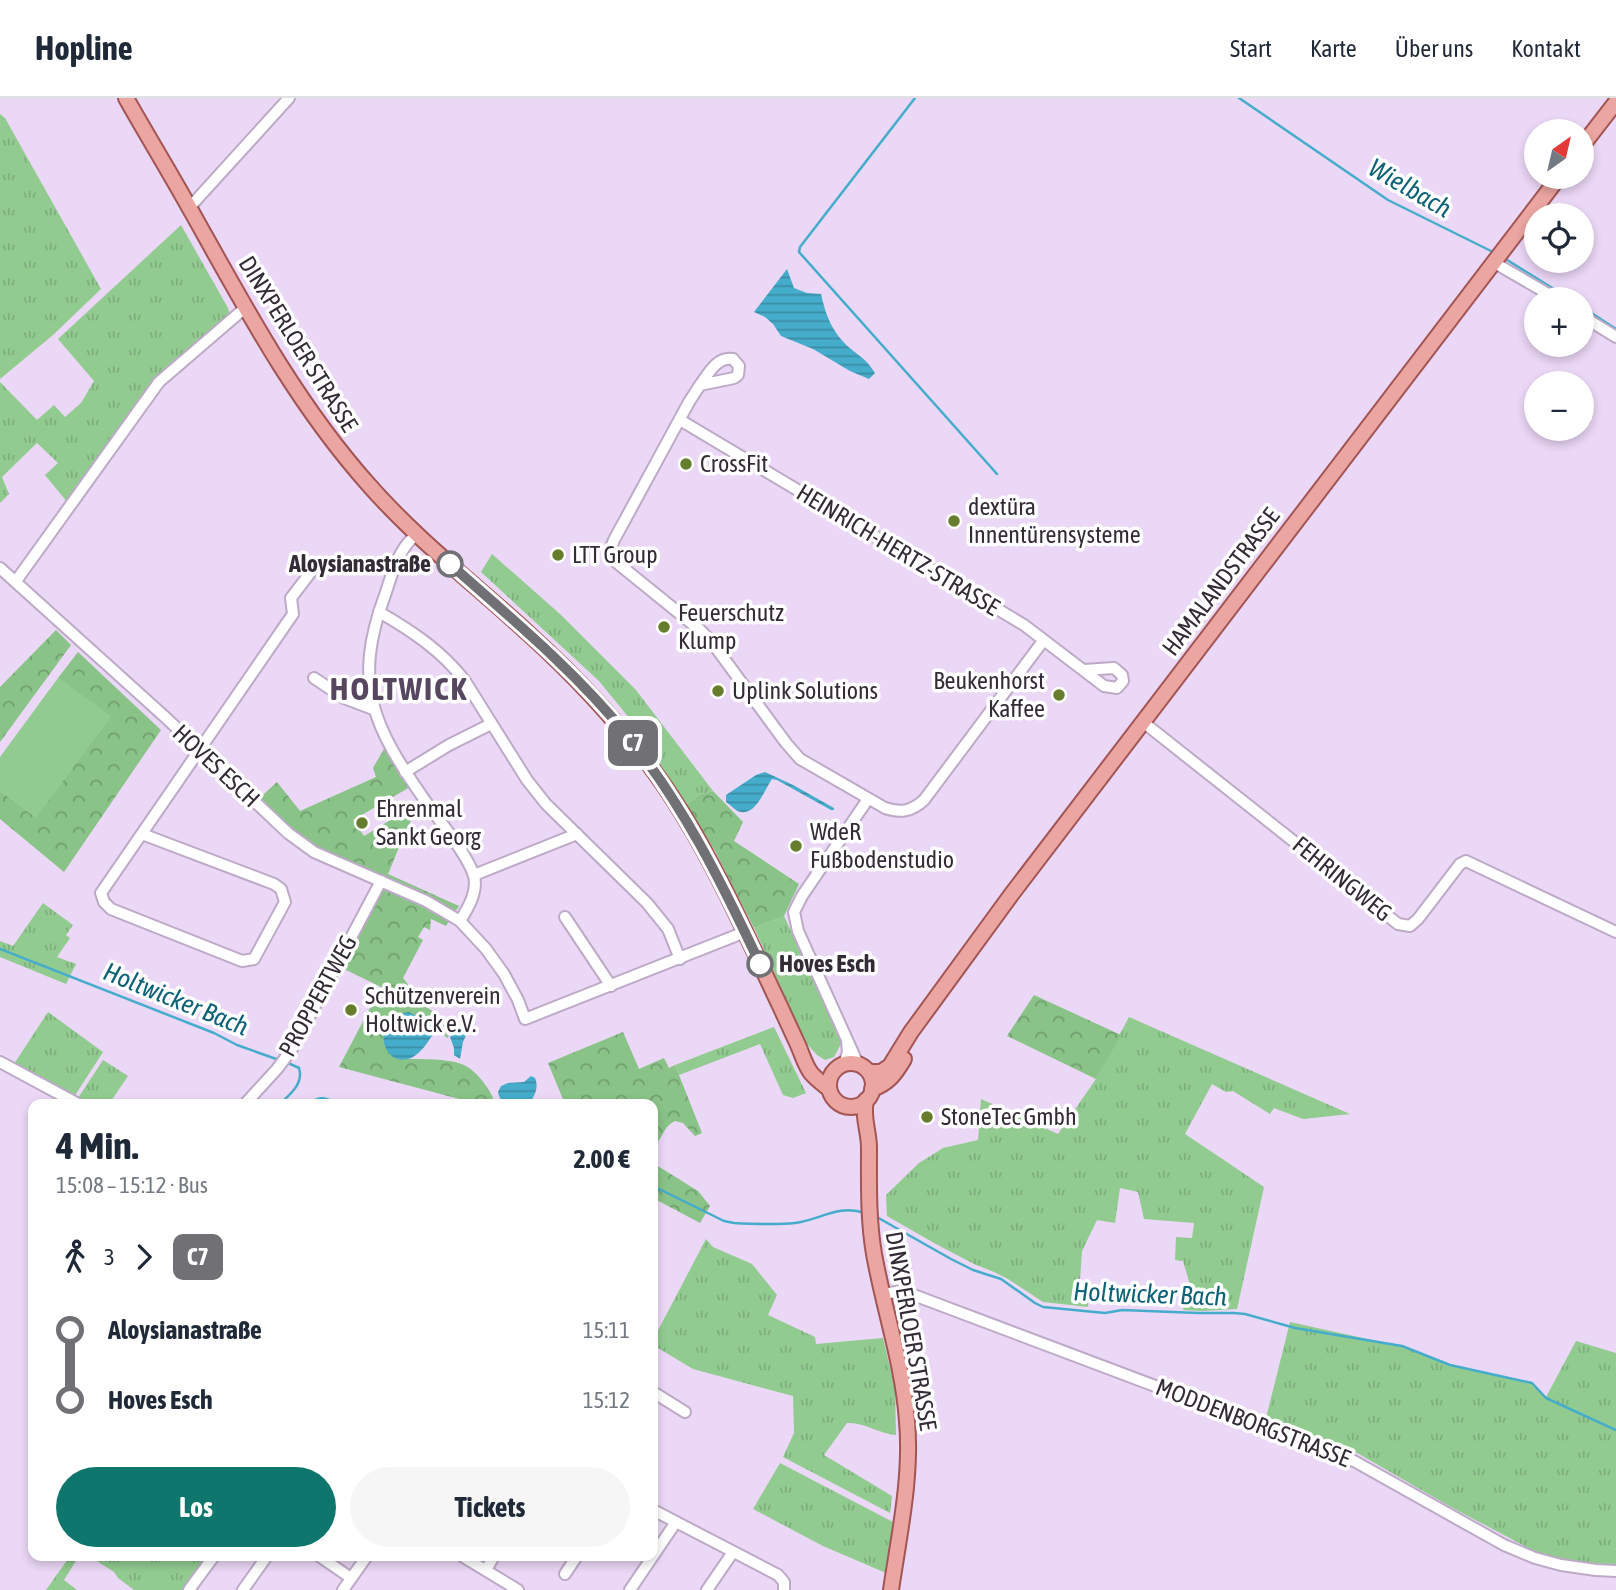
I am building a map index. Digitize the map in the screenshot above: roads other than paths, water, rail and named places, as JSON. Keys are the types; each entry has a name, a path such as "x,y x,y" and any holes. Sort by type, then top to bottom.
{"main road":[{"name":"DINXPERLOER STRASSE","path":"126,98 245,308 297,394 331,440 380,498 416,534 541,645 588,691 627,735 654,772 682,813 724,888 809,1071 830,1088"},
{"path":"1594,130 1616,102"},
{"name":"HAMALANDSTRASSE","path":"852,1067 881,1072 890,1066 911,1032 1011,895 1550,189"},
{"name":"HAMALANDSTRASSE","path":"869,1095 895,1075 917,1035 923,1017"},
{"path":"804,1059 821,1072 852,1067 872,1080 869,1095 855,1106 849,1107 834,1099 829,1082 852,1067"},
{"name":"DINXPERLOER STRASSE","path":"869,1095 864,1115 869,1144 869,1206 873,1251 899,1365 908,1431 907,1475 891,1590"},
{"name":"DINXPERLOER STRASSE","path":"849,1107 853,1111 869,1162"}],"street":[{"path":"189,208 289,98"},
{"path":"1496,258 1539,287"},
{"path":"16,581 159,382 245,308"},
{"path":"1594,323 1616,337"},
{"path":"700,386 614,540 611,550 613,559 711,641 800,759 885,808 896,811 912,809 931,790 1043,641"},
{"name":"HEINRICH-HERTZ-STRASSE","path":"680,420 1024,625 1084,670"},
{"path":"416,534 402,551 379,612 371,642 369,680 373,709 383,733 405,772 464,856 474,875 475,887 469,906 460,920"},
{"path":"142,834 281,889 285,902 254,960 242,961 111,909 101,893 293,614 291,598 317,564"},
{"name":"HOVES ESCH","path":"0,568 288,833 314,852 426,901 460,920 504,974 525,1019 745,932"},
{"path":"379,612 438,651 465,681 527,780 546,804 654,911 668,929 680,959"},
{"path":"314,678 344,698 373,709"},
{"name":"FEHRINGWEG","path":"1143,722 1398,924 1410,926 1418,919 1460,864 1466,860 1616,932"},
{"path":"405,772 491,724"},
{"path":"852,1067 847,1039 798,931 794,912 869,799"},
{"path":"474,875 577,834"},
{"name":"PROPPERTWEG","path":"250,1099 292,1049 381,881"},
{"path":"565,917 611,986"},
{"path":"0,1062 69,1099"},
{"name":"MODDENBORGSTRASSE","path":"882,1294 903,1292 1354,1461 1504,1545 1535,1558 1561,1565 1616,1571"},
{"path":"658,1395 685,1412"},
{"path":"658,1513 778,1575 784,1582 784,1590"},
{"path":"658,1549 676,1522"},
{"path":"707,1590 733,1552"},
{"path":"189,1590 210,1561"},
{"path":"243,1590 263,1561"},
{"path":"326,1561 351,1578"},
{"path":"343,1590 363,1561"},
{"path":"471,1561 518,1590"},
{"path":"486,1570 491,1561"},
{"path":"565,1574 574,1561"},
{"path":"630,1590 650,1561"}],"water":[{"path":"787,269 794,288 821,294 834,330 875,373 869,379 813,349 781,336 773,324 754,312"},
{"path":"765,772 793,785 834,810 772,779 751,810 739,811 726,802 726,795"},
{"path":"409,1012 436,1029 419,1053 402,1060 389,1053 383,1038 384,1030 393,1016"},
{"path":"461,1026 468,1031 460,1059 454,1055 450,1037"},
{"path":"531,1076 535,1078 536,1088 531,1099 501,1099 498,1092 501,1086 524,1082"}],"waterway":[{"path":"915,98 800,247 799,252 997,474"},
{"name":"Wielbach","path":"1239,98 1388,200 1495,253"},
{"name":"Wielbach","path":"1504,258 1551,287"},
{"name":"Wielbach","path":"1594,315 1616,329"},
{"name":"Holtwicker Bach","path":"0,949 279,1060"},
{"name":"Holtwicker Bach","path":"285,1099 300,1079 299,1068 286,1062"},
{"name":"Holtwicker Bach","path":"318,1099 327,1099"},
{"name":"Holtwicker Bach","path":"658,1188 724,1221 734,1223 788,1224 838,1211 865,1213"},
{"name":"Holtwicker Bach","path":"875,1216 951,1259 1001,1279 1043,1307 1105,1313 1122,1310 1245,1314 1295,1328 1402,1346 1450,1365 1532,1383 1546,1398 1616,1430"}],"place":[{"name":"CrossFit","path":"686,464"},
{"name":"dextüra Innentürensysteme","path":"954,521"},
{"name":"LTT Group","path":"558,555"},
{"name":"Aloysianastraße","path":"450,564"},
{"name":"Feuerschutz Klump","path":"664,627"},
{"name":"Uplink Solutions","path":"718,691"},
{"name":"Beukenhorst Kaffee","path":"1059,695"},
{"name":"Ehrenmal Sankt Georg","path":"362,823"},
{"name":"WdeR Fußbodenstudio","path":"796,846"},
{"name":"Hoves Esch","path":"760,964"},
{"name":"Schützenverein Holtwick e.V.","path":"351,1010"},
{"name":"StoneTec Gmbh","path":"927,1117"}],"district":[{"name":"HOLTWICK","path":"399,689"}]}
